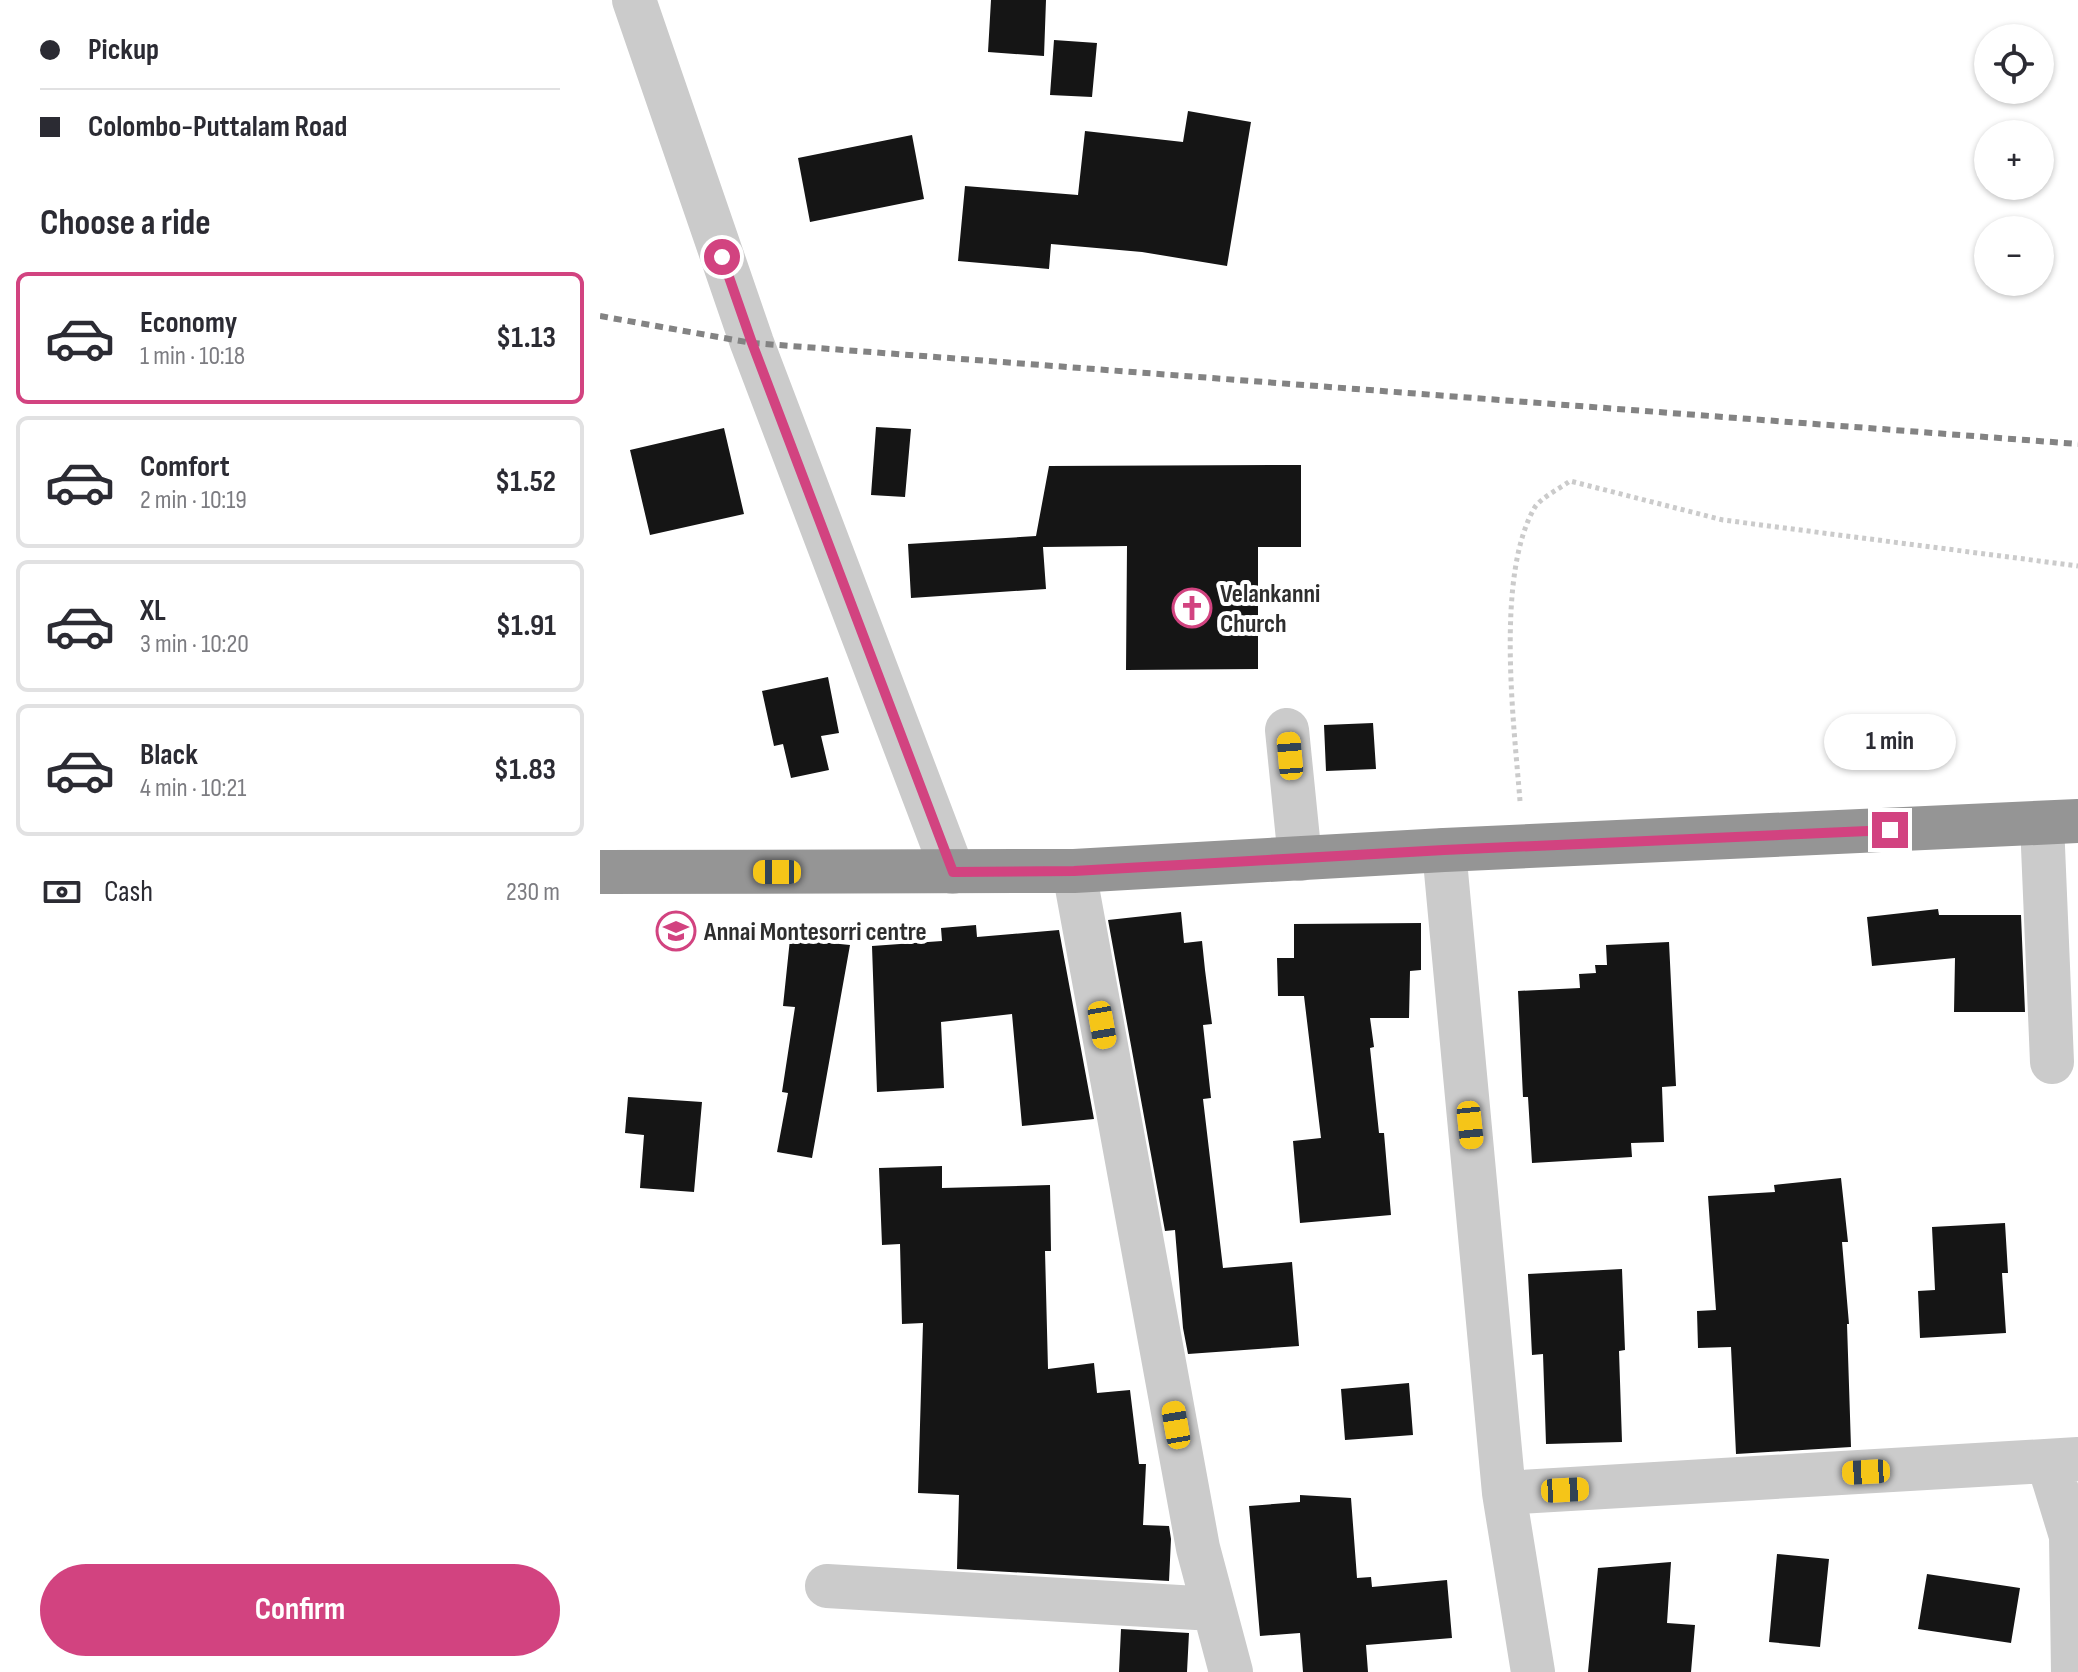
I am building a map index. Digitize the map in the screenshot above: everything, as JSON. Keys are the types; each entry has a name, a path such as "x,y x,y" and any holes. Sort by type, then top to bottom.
{"highway":[{"path":"600,872 1074,871 1523,846 2060,822"}],"street":[{"path":"634,0 752,343 953,872"},
{"path":"1287,730 1300,859"},
{"path":"2052,1062 2060,822"},
{"path":"1444,850 1504,1493 1533,1672"},
{"path":"1074,871 1198,1548 1231,1672"},
{"path":"1504,1493 2063,1460 2071,1536 2073,1672"},
{"path":"827,1586 1213,1609"}],"path":[{"path":"1523,846 1510,687 1512,598 1521,543 1537,505 1570,481 1723,520 2078,566"}],"building":[{"path":"991,0 1046,0 1044,56 988,52"},
{"path":"1054,40 1097,43 1092,97 1050,95"},
{"path":"1188,111 1251,122 1227,266 1142,252 1051,244 1049,269 958,261 965,186 1078,195 1085,131 1183,142"},
{"path":"912,135 924,199 810,222 798,158"},
{"path":"876,427 911,429 905,497 871,495"},
{"path":"724,428 744,514 650,535 630,450"},
{"name":"Velankanni Church","path":"1301,465 1301,547 1258,547 1258,669 1126,670 1127,546 1043,547 1046,589 911,598 908,544 1036,536 1049,466"},
{"path":"828,677 839,733 821,736 829,770 791,778 783,744 774,746 762,691"},
{"path":"1373,723 1376,769 1326,771 1324,725"},
{"path":"1938,909 1939,915 2021,915 2025,1012 1954,1012 1955,958 1872,966 1867,917"},
{"path":"1181,912 1184,943 1202,941 1212,1024 1203,1025 1211,1098 1203,1099 1223,1268 1292,1262 1299,1346 1188,1354 1175,1230 1165,1231 1108,920"},
{"path":"1421,923 1421,970 1410,971 1409,1018 1370,1018 1379,1133 1384,1133 1391,1215 1300,1223 1293,1141 1321,1138 1304,996 1278,996 1277,958 1294,958 1294,924"},
{"path":"976,925 977,937 1059,930 1094,1119 1022,1126 1012,1014 941,1022 944,1088 877,1092 872,946 942,941 941,928"},
{"path":"790,939 850,945 812,1158 777,1152 788,1093 782,1092 795,1007 783,1006"},
{"path":"1669,942 1676,1086 1662,1087 1664,1142 1631,1143 1632,1157 1532,1163 1528,1097 1523,1097 1518,991 1580,988 1579,974 1596,973 1595,965 1607,965 1606,945"},
{"path":"628,1097 702,1102 694,1192 640,1188 644,1135 625,1133"},
{"path":"942,1166 942,1188 1050,1185 1051,1251 1045,1251 1048,1369 1094,1363 1097,1393 1130,1390 1139,1464 1146,1464 1143,1525 1169,1526 1169,1581 957,1569 959,1495 918,1493 923,1323 902,1324 900,1244 882,1245 879,1168"},
{"path":"1841,1178 1848,1242 1842,1242 1849,1324 1851,1447 1736,1454 1731,1347 1698,1348 1697,1311 1716,1310 1708,1196 1775,1192 1774,1185"},
{"path":"2005,1223 2008,1273 2002,1273 2006,1333 1920,1338 1918,1291 1935,1290 1932,1227"},
{"path":"1622,1269 1625,1350 1619,1351 1622,1442 1546,1444 1543,1354 1532,1355 1528,1274"},
{"path":"1409,1383 1413,1435 1345,1440 1341,1389"},
{"path":"1300,1495 1351,1498 1357,1578 1371,1577 1372,1587 1447,1580 1452,1638 1366,1645 1368,1672 1303,1672 1300,1633 1260,1636 1249,1506 1300,1502"},
{"path":"1777,1554 1829,1559 1820,1647 1769,1642"},
{"path":"1671,1562 1667,1623 1695,1625 1691,1672 1588,1672 1598,1568"},
{"path":"1927,1574 2020,1588 2011,1643 1918,1629"},
{"path":"1121,1629 1189,1633 1187,1672 1119,1672"}],"railway":[{"path":"600,316 752,343 2078,444"}],"place":[{"name":"Velankanni Church","path":"1192,608"},
{"name":"Annai Montesorri centre","path":"676,931"}],"route":[{"path":"722,257 953,872 1074,871 1444,850 1890,830"}]}
